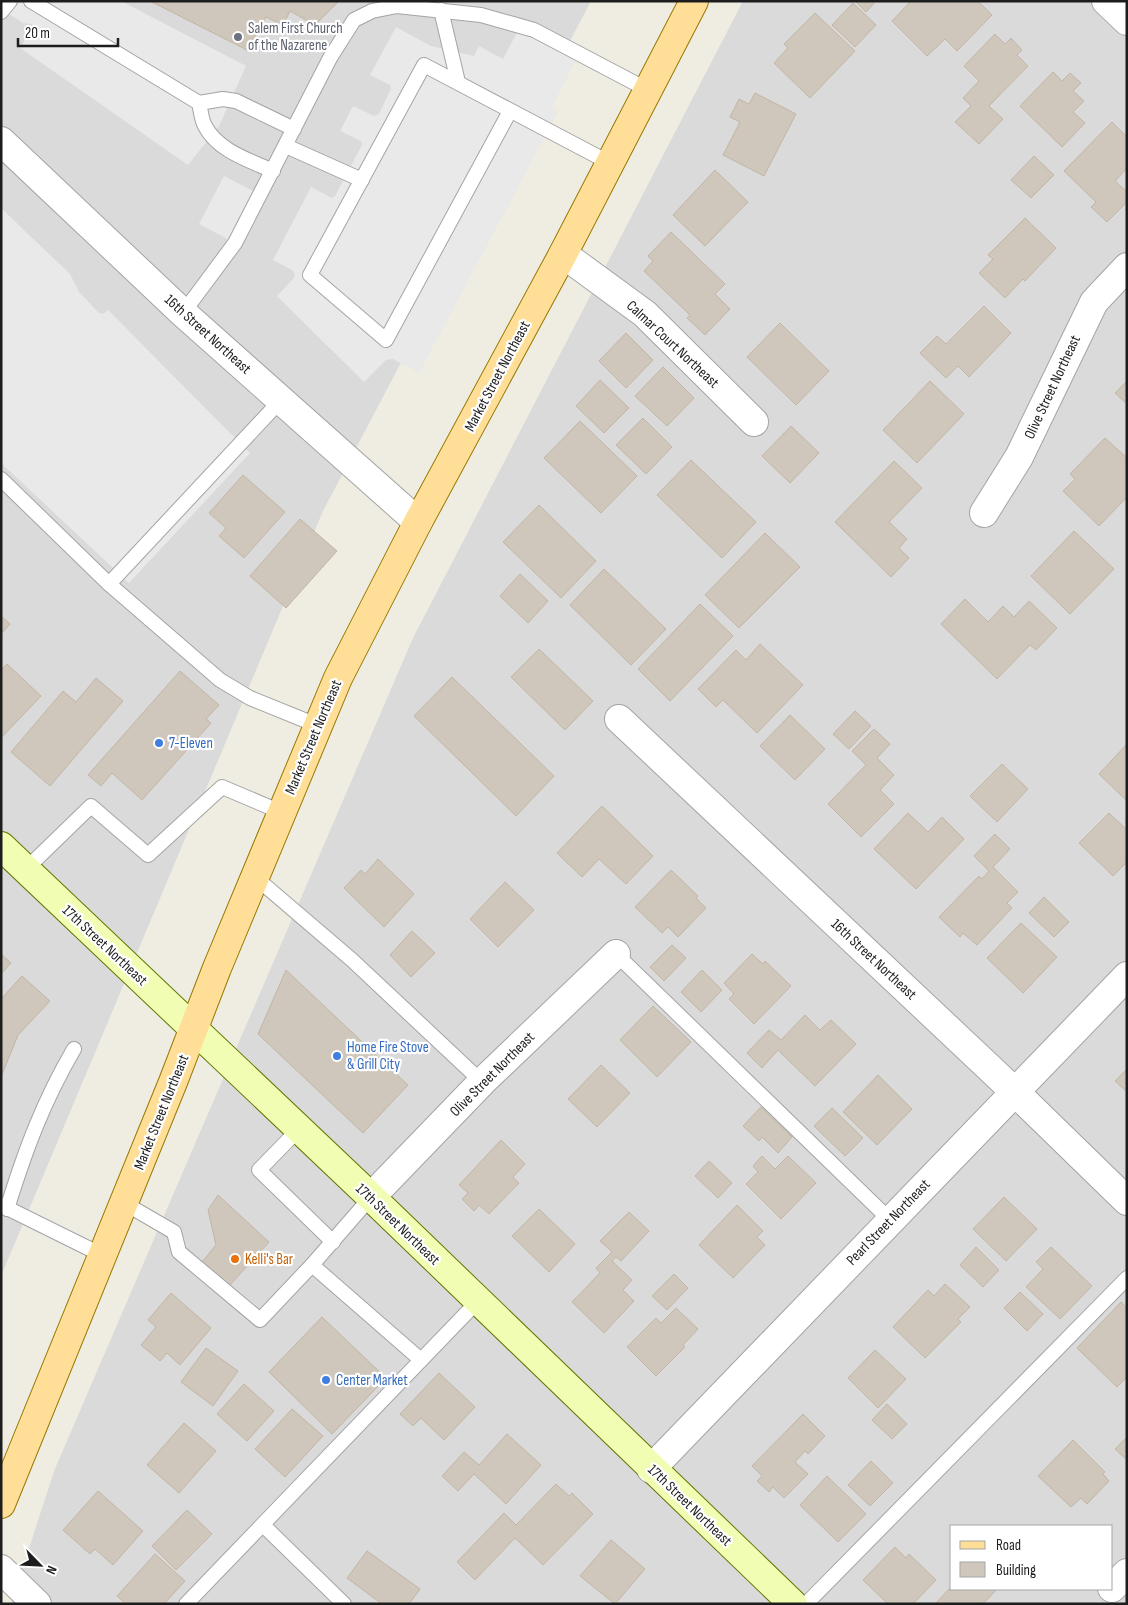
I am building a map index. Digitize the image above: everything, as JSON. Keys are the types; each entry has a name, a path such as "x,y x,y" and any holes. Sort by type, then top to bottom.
{"main road":[{"name":"Market Street Northeast","path":"1,1504 124,1203 217,968 338,678 418,522 563,254 694,1"},
{"name":"17th Street Northeast","path":"1,846 371,1197 793,1604"}],"street":[{"path":"1106,1 1127,21"},
{"name":"16th Street Northeast","path":"1,141 183,312 418,522"},
{"name":"Calmar Court Northeast","path":"563,254 645,314 754,422"},
{"name":"Olive Street Northeast","path":"984,513 1019,457 1094,302 1127,268"},
{"name":"16th Street Northeast","path":"618,719 1014,1091 1127,1202"},
{"name":"Olive Street Northeast","path":"371,1197 482,1082 616,954"},
{"name":"Pearl Street Northeast","path":"651,1469 1127,976"},
{"path":"1,1569 37,1604"},
{"path":"1113,1586 1127,1573"},
{"path":"1096,1604 1109,1590"}],"lane":[{"path":"1,12 10,1"},
{"path":"31,1 199,102 223,99 236,101 294,129"},
{"path":"183,312 236,243 330,58 354,20 372,11 397,6 441,10 481,15 534,30 648,90"},
{"path":"441,10 458,82"},
{"path":"510,111 386,340 310,275 424,65 610,163"},
{"path":"199,102 204,125 213,138 229,151 273,171"},
{"path":"286,146 362,180"},
{"path":"108,584 281,400"},
{"path":"1,479 108,584 220,680 250,698 319,726"},
{"path":"26,869 91,806 148,855 222,788 281,812"},
{"path":"256,877 352,960 482,1082"},
{"path":"616,954 890,1220"},
{"path":"74,1049 50,1091 4,1207 102,1255"},
{"path":"299,1129 259,1170 333,1242"},
{"path":"124,1203 174,1232 179,1252 260,1320 333,1242 371,1197"},
{"path":"312,1265 421,1360"},
{"path":"806,1604 1127,1278"},
{"path":"186,1604 478,1301"},
{"path":"263,1525 344,1604"}],"shaded area":[{"path":"1,1 591,1 323,511 1,1276"},
{"path":"1,1 121,1 246,66 219,126 188,165 20,48 33,27 32,24 23,23 1,9"},
{"path":"743,1 1127,1 1127,1604 11,1604 54,1471 413,638"},
{"path":"521,25 579,54 554,103 553,107 558,112 419,373 393,359 386,360 364,382 277,296 294,278 295,274 292,270 273,260 311,187 332,198 335,196 362,145 361,141 340,131 353,106 374,116 379,114 391,89 390,85 370,75 396,27 431,46 474,56 479,46 503,59"},
{"path":"224,176 261,195 235,243 199,224"},
{"path":"1,208 70,274 79,292 99,313 103,314 108,310 250,453 129,583 1,463"}],"building":[{"name":"Salem First Church of the Nazarene","path":"150,1 339,1 315,25 290,11 283,25 266,17 247,50"},
{"path":"855,1 876,1 866,12"},
{"path":"911,1 978,1 992,15 957,51 945,39 927,56 892,21"},
{"path":"853,3 876,25 855,47 832,25"},
{"path":"815,13 855,51 810,98 774,63 788,48 784,44"},
{"path":"995,34 1005,44 1011,38 1022,50 1017,55 1028,66 989,106 1003,119 979,144 955,122 971,106 963,98 979,81 964,66"},
{"path":"1053,72 1062,81 1070,73 1081,83 1073,91 1084,101 1073,112 1085,123 1062,147 1020,106"},
{"path":"755,93 796,114 764,176 723,155 740,122 730,117 739,99 749,104"},
{"path":"1112,122 1127,137 1127,168 1115,181 1127,192 1127,202 1107,222 1091,207 1096,202 1064,171"},
{"path":"1034,156 1054,175 1031,198 1011,180"},
{"path":"715,170 748,202 705,246 673,215"},
{"path":"1025,218 1056,248 1025,281 1023,279 1005,298 979,273 993,259 988,255"},
{"path":"671,232 725,284 715,294 730,309 705,335 687,318 690,315 644,271 653,261 648,256"},
{"path":"984,306 1011,333 969,377 958,366 946,378 920,353 937,336 946,344"},
{"path":"780,323 829,371 796,405 747,357"},
{"path":"626,333 653,360 626,388 599,361"},
{"path":"663,367 694,398 667,426 635,396"},
{"path":"600,380 629,408 604,433 576,406"},
{"path":"930,381 964,414 917,463 883,430"},
{"path":"1127,381 1127,404 1115,393"},
{"path":"643,418 672,447 646,474 616,445"},
{"path":"580,421 637,476 601,513 544,458"},
{"path":"791,426 819,453 790,483 762,456"},
{"path":"1105,438 1127,458 1127,497 1099,526 1063,491 1075,479 1070,474"},
{"path":"691,460 756,522 722,558 657,495"},
{"path":"894,461 922,488 889,522 907,539 899,548 909,558 891,577 835,522"},
{"path":"243,475 285,512 244,558 219,536 226,528 209,513"},
{"path":"539,505 596,561 561,598 503,542"},
{"path":"300,519 337,551 286,608 250,576"},
{"path":"1074,531 1114,569 1070,614 1031,576"},
{"path":"765,533 800,567 739,628 705,595"},
{"path":"604,569 666,629 631,665 570,605"},
{"path":"520,574 548,601 528,623 500,596"},
{"path":"965,599 988,622 1003,606 1014,617 1029,601 1057,628 1036,650 1030,645 997,679 941,624"},
{"path":"700,604 733,636 670,701 638,669"},
{"path":"1,616 10,624 1,634"},
{"path":"760,644 803,685 757,733 723,700 716,707 698,689 736,650 746,660"},
{"path":"539,649 593,701 565,730 511,677"},
{"path":"7,664 41,696 1,738 1,670"},
{"path":"180,671 219,705 206,719 211,723 142,800 112,773 101,786 88,775"},
{"path":"452,677 554,776 516,816 414,716"},
{"path":"96,678 123,701 50,786 11,752 63,691 76,702"},
{"path":"855,711 871,726 849,749 833,734"},
{"path":"790,715 825,749 795,780 760,746"},
{"path":"874,729 890,744 877,758 894,775 880,790 894,804 861,837 828,804 866,765 852,751"},
{"path":"1127,746 1127,801 1099,774"},
{"path":"1002,764 1028,789 997,822 970,796"},
{"path":"602,806 653,856 626,884 599,859 582,877 557,853"},
{"path":"908,813 928,832 942,817 964,839 916,889 874,849"},
{"path":"1109,813 1127,830 1127,862 1113,876 1079,843"},
{"path":"995,834 1010,849 993,867 1018,892 1007,903 1012,908 977,945 963,933 960,937 939,917 979,876 982,879 989,871 974,856"},
{"path":"378,859 414,894 384,927 344,888 361,870 365,874"},
{"path":"671,870 698,896 696,898 706,908 678,937 668,927 662,933 635,907"},
{"path":"505,882 534,910 498,947 470,919"},
{"path":"1044,897 1069,922 1054,937 1029,913"},
{"path":"1021,923 1057,957 1023,993 987,958"},
{"path":"412,931 435,953 411,977 390,955"},
{"path":"672,945 686,958 664,981 650,967"},
{"path":"1,954 11,963 1,974"},
{"path":"752,954 763,964 765,961 791,986 754,1024 729,999 734,994 724,983"},
{"path":"286,970 408,1085 363,1133 258,1034"},
{"path":"702,970 722,990 701,1012 681,992"},
{"path":"22,976 50,1001 18,1035 1,1077 1,999"},
{"path":"653,1006 691,1042 657,1077 620,1040"},
{"path":"805,1015 820,1030 831,1020 856,1044 815,1086 778,1050 762,1068 747,1053 769,1030 781,1040"},
{"path":"601,1065 630,1093 597,1127 568,1099"},
{"path":"1127,1069 1127,1092 1115,1081"},
{"path":"878,1075 912,1109 877,1145 843,1112"},
{"path":"761,1107 792,1137 778,1153 762,1137 759,1141 743,1126"},
{"path":"832,1108 863,1138 845,1156 814,1126"},
{"path":"501,1140 525,1164 513,1177 519,1183 489,1214 479,1205 474,1211 462,1199 468,1193 459,1185"},
{"path":"762,1156 775,1169 788,1156 816,1183 781,1219 746,1184 758,1172 753,1166"},
{"path":"709,1161 732,1183 718,1198 695,1176"},
{"path":"218,1195 269,1242 229,1286 202,1262 216,1245 208,1210"},
{"path":"1004,1197 1037,1229 1006,1261 973,1229"},
{"path":"737,1205 763,1231 757,1237 765,1245 733,1278 699,1245"},
{"path":"539,1209 575,1244 549,1272 512,1236"},
{"path":"629,1212 649,1231 621,1261 616,1257 612,1261 632,1280 623,1290 634,1301 604,1333 572,1302 600,1273 596,1268 612,1252 600,1241"},
{"path":"976,1247 999,1270 983,1287 960,1265"},
{"path":"1051,1247 1092,1286 1060,1319 1026,1287 1043,1269 1036,1262"},
{"path":"674,1274 688,1288 667,1310 652,1296"},
{"path":"945,1284 970,1307 958,1319 961,1322 925,1358 893,1327 928,1290 934,1296"},
{"path":"1020,1292 1043,1314 1027,1331 1004,1308"},
{"path":"171,1293 211,1328 180,1365 167,1353 160,1361 141,1345 156,1327 148,1320"},
{"path":"1121,1302 1127,1308 1127,1377 1117,1387 1077,1348"},
{"path":"676,1308 698,1329 683,1345 685,1347 656,1376 627,1347 656,1318 661,1323"},
{"path":"322,1317 386,1378 332,1434 269,1372"},
{"path":"206,1348 238,1371 213,1406 181,1382"},
{"path":"875,1350 906,1379 878,1408 848,1378"},
{"path":"439,1373 475,1407 444,1440 421,1418 413,1426 400,1414"},
{"path":"244,1384 274,1411 247,1441 217,1414"},
{"path":"887,1404 907,1424 892,1439 872,1420"},
{"path":"292,1409 323,1436 285,1477 255,1449"},
{"path":"803,1414 825,1436 808,1454 805,1451 795,1462 808,1474 784,1498 773,1487 769,1492 757,1481 762,1476 752,1466"},
{"path":"184,1423 216,1451 179,1493 147,1465"},
{"path":"507,1434 541,1465 506,1504 474,1474 458,1491 442,1476 464,1452 479,1465"},
{"path":"1127,1437 1127,1460 1115,1449"},
{"path":"1073,1440 1105,1472 1103,1474 1109,1481 1087,1504 1081,1498 1071,1507 1038,1476"},
{"path":"871,1461 893,1483 870,1506 848,1485"},
{"path":"827,1476 866,1514 838,1542 800,1505"},
{"path":"556,1484 569,1496 572,1493 593,1514 543,1565 515,1538 475,1580 457,1562 504,1513 516,1525"},
{"path":"98,1491 143,1531 113,1565 95,1549 90,1554 63,1530"},
{"path":"187,1510 212,1534 176,1570 152,1546"},
{"path":"611,1540 645,1569 615,1604 580,1576"},
{"path":"895,1547 906,1558 909,1554 936,1580 913,1604 888,1604 863,1580"},
{"path":"367,1551 420,1589 409,1604 382,1604 347,1578"},
{"path":"155,1554 185,1581 164,1604 126,1604 117,1596"},
{"path":"950,1588 950,1590 996,1590 983,1604 935,1604"}],"place":[{"name":"Salem First Church of the Nazarene","path":"238,37"},
{"name":"7-Eleven","path":"159,743"},
{"name":"Home Fire Stove & Grill City","path":"337,1056"},
{"name":"Kelli's Bar","path":"235,1259"},
{"name":"Center Market","path":"326,1380"}]}
